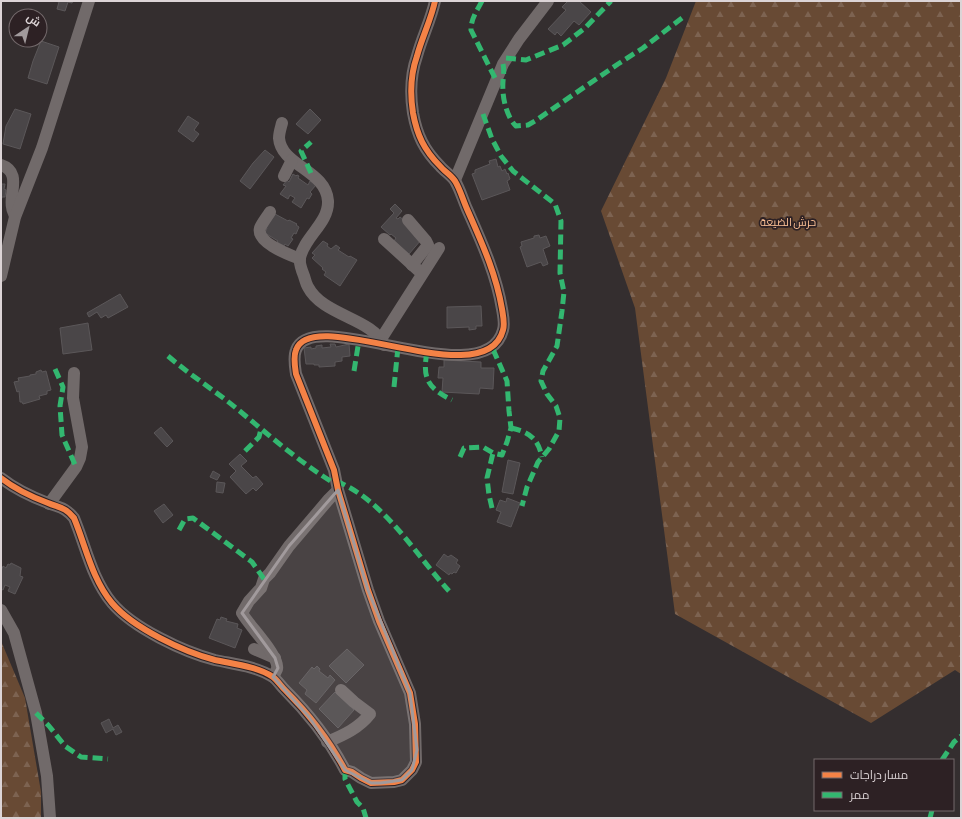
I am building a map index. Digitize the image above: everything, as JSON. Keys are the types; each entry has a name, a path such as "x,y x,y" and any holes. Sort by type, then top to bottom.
{"street":[{"path":"1,276 16,217 42,148 90,1"},
{"path":"1,478 49,504 61,506 68,511 74,518 100,586 113,604 126,617 165,641 213,659 256,670 273,677 309,717 338,756 345,770 371,782 394,782 402,780 412,770 416,762 415,724 410,693 379,621 368,590 338,490 334,470 296,374 294,360 296,349 303,342 312,338 330,336 382,342 427,352 472,354 482,352 492,347 499,338 503,329 500,296 492,268 455,180 439,165 423,145 416,130 412,111 411,84 416,56 435,1"},
{"path":"455,180 503,64 519,39 548,1"},
{"path":"282,123 279,138 285,153 292,160 311,172 323,188 328,202 321,222 303,249 300,259 308,287 317,299 332,310 362,325 382,342"},
{"path":"284,176 292,160"},
{"path":"1,165 8,168 12,175 14,184 11,206 16,217"},
{"path":"270,212 260,229 260,235 266,242 275,248 300,259"},
{"path":"408,220 428,245 412,265"},
{"path":"384,239 422,274"},
{"path":"382,342 439,248"},
{"path":"49,504 76,467 80,458 82,447 73,398 74,373"},
{"path":"273,677 278,668 275,658 271,650 242,613 249,601 261,588 264,579 289,546 338,490"},
{"path":"1,610 14,633 36,713 47,776 50,818"},
{"path":"254,649 275,658"},
{"path":"327,742 358,726 370,714 341,690"}],"highlighted area":[{"path":"338,490 368,590 410,693 417,750 412,770 402,780 371,783 345,770 309,717 273,677 278,668 275,658 242,613 289,546"}],"green space":[{"name":"حرش الضيعة","path":"696,1 961,1 961,674 955,670 871,723 675,614 635,308 601,211 666,78"},
{"path":"1,641 25,698 41,792 41,818 1,818"}],"building":[{"path":"55,1 73,1 72,3 68,2 65,11 57,9 59,2"},
{"path":"568,1 579,1 591,12 579,25 574,21 561,36 557,32 555,35 548,29 566,10 562,7"},
{"path":"48,43 59,47 47,84 28,78 38,48 48,48"},
{"path":"15,109 31,114 20,149 3,144 6,126"},
{"path":"310,109 321,120 308,134 296,124"},
{"path":"188,116 199,123 194,130 199,134 193,142 178,131"},
{"path":"265,150 274,157 250,189 240,181"},
{"path":"496,159 498,167 500,166 502,171 505,169 507,174 508,173 510,179 507,181 510,190 482,200 472,174 475,173 475,170 490,164 489,161"},
{"path":"293,174 299,176 298,178 308,185 310,181 316,185 310,192 312,194 309,199 307,198 301,208 292,202 295,198 290,195 288,199 280,194 286,186 283,185 287,180 289,182"},
{"path":"1,184 5,184 4,189 6,190 5,197 2,197 1,201"},
{"path":"395,204 402,211 396,218 398,219 400,217 405,221 416,233 414,236 421,240 409,254 394,241 396,238 381,227 394,213 390,209"},
{"path":"275,214 297,224 296,225 299,227 296,234 294,233 291,238 293,239 288,246 285,244 284,246 265,233 266,228"},
{"path":"539,235 540,238 546,236 550,246 543,249 548,264 543,266 541,262 527,267 520,247 522,246 521,242"},
{"path":"323,241 328,244 327,246 331,249 336,245 340,248 338,250 357,260 340,286 324,275 326,272 312,258 315,255 312,253"},
{"path":"120,294 128,307 108,318 106,315 101,318 97,312 89,317 87,313"},
{"path":"481,306 482,326 476,326 476,329 469,330 469,327 447,328 447,307"},
{"path":"88,323 92,350 63,354 60,328"},
{"path":"330,344 335,344 336,347 349,344 350,356 342,357 342,361 335,362 335,366 319,367 319,365 306,364 304,348 311,347 311,349 322,345 322,348 331,347"},
{"path":"444,360 481,362 481,368 494,368 493,389 480,388 479,394 442,392 443,378 438,378 439,367 444,367"},
{"path":"41,370 42,372 46,371 51,390 47,391 47,394 39,396 40,399 23,404 20,402 19,391 17,392 14,382 19,381 18,378 36,374 36,372"},
{"path":"161,427 173,441 167,447 154,433"},
{"path":"240,454 247,461 241,466 253,478 256,476 263,484 256,491 253,488 246,494 230,477 236,471 229,464"},
{"path":"508,460 520,463 513,494 502,492"},
{"path":"213,471 220,475 217,480 210,477"},
{"path":"217,482 225,483 223,493 216,492"},
{"path":"507,498 520,503 511,527 497,522 501,512 496,510 500,500 506,502"},
{"path":"164,504 173,515 163,523 154,511"},
{"path":"444,554 448,557 451,555 458,560 456,563 460,566 456,573 450,573 449,575 436,565"},
{"path":"11,563 21,568 20,576 23,577 15,594 8,591 10,587 5,585 3,590 1,589 1,572 3,566 6,568 8,564 10,565"},
{"path":"221,617 227,619 226,621 238,624 237,628 242,630 235,648 209,638 217,619 220,620"},
{"path":"347,649 364,665 346,683 329,666"},
{"path":"317,666 320,669 319,671 328,678 330,675 335,680 316,703 305,694 307,690 299,683 312,667 314,669"},
{"path":"335,692 354,710 338,728 319,709"},
{"path":"109,719 113,728 118,725 122,732 116,735 113,729 106,733 101,723"}],"marked path":[{"path":"482,1 473,18 471,30 496,80"},
{"path":"506,58 526,60 563,45 585,28 611,1"},
{"path":"503,64 503,94 508,114 516,126 528,125 643,48 682,18"},
{"path":"483,114 492,139 501,156 513,171 555,204 561,221 560,273 564,292 562,311 557,346 543,371 541,381 547,394 556,406 560,418 559,431 549,449 538,462 527,487 522,506"},
{"path":"311,142 301,151 311,173"},
{"path":"354,371 359,340"},
{"path":"394,387 398,347"},
{"path":"460,457 464,448 483,447 493,453 502,455 507,442 511,428 507,381 492,347"},
{"path":"427,352 425,369 429,382 437,391 452,400"},
{"path":"168,356 228,401 297,458 337,485"},
{"path":"55,369 63,387 60,406 62,435 76,467"},
{"path":"511,428 532,437 538,445 542,457"},
{"path":"245,451 259,437 261,429"},
{"path":"492,508 487,478 493,453"},
{"path":"336,481 369,501 384,515 449,591"},
{"path":"179,530 185,519 193,518 252,562 264,579"},
{"path":"36,713 65,746 81,757 108,759"},
{"path":"943,759 954,742 961,736"},
{"path":"345,770 345,779 357,802 363,808 366,818"},
{"path":"930,818 932,811"}],"cycle path":[{"path":"1,478 12,486 42,501 62,508 71,514 74,518 99,584 112,603 133,621 174,645 215,660 259,670 273,677 302,708 318,728 333,748 345,770 352,772 371,783 394,782 402,780 412,770 416,762 415,724 410,693 379,621 368,590 338,490 334,470 296,374 294,359 296,350 309,338 333,336 399,348 434,353 466,355 490,348 503,330 504,320 496,283 483,245 457,184 452,177 434,160 425,148 419,135 413,113 411,91 413,69 435,1"}]}
